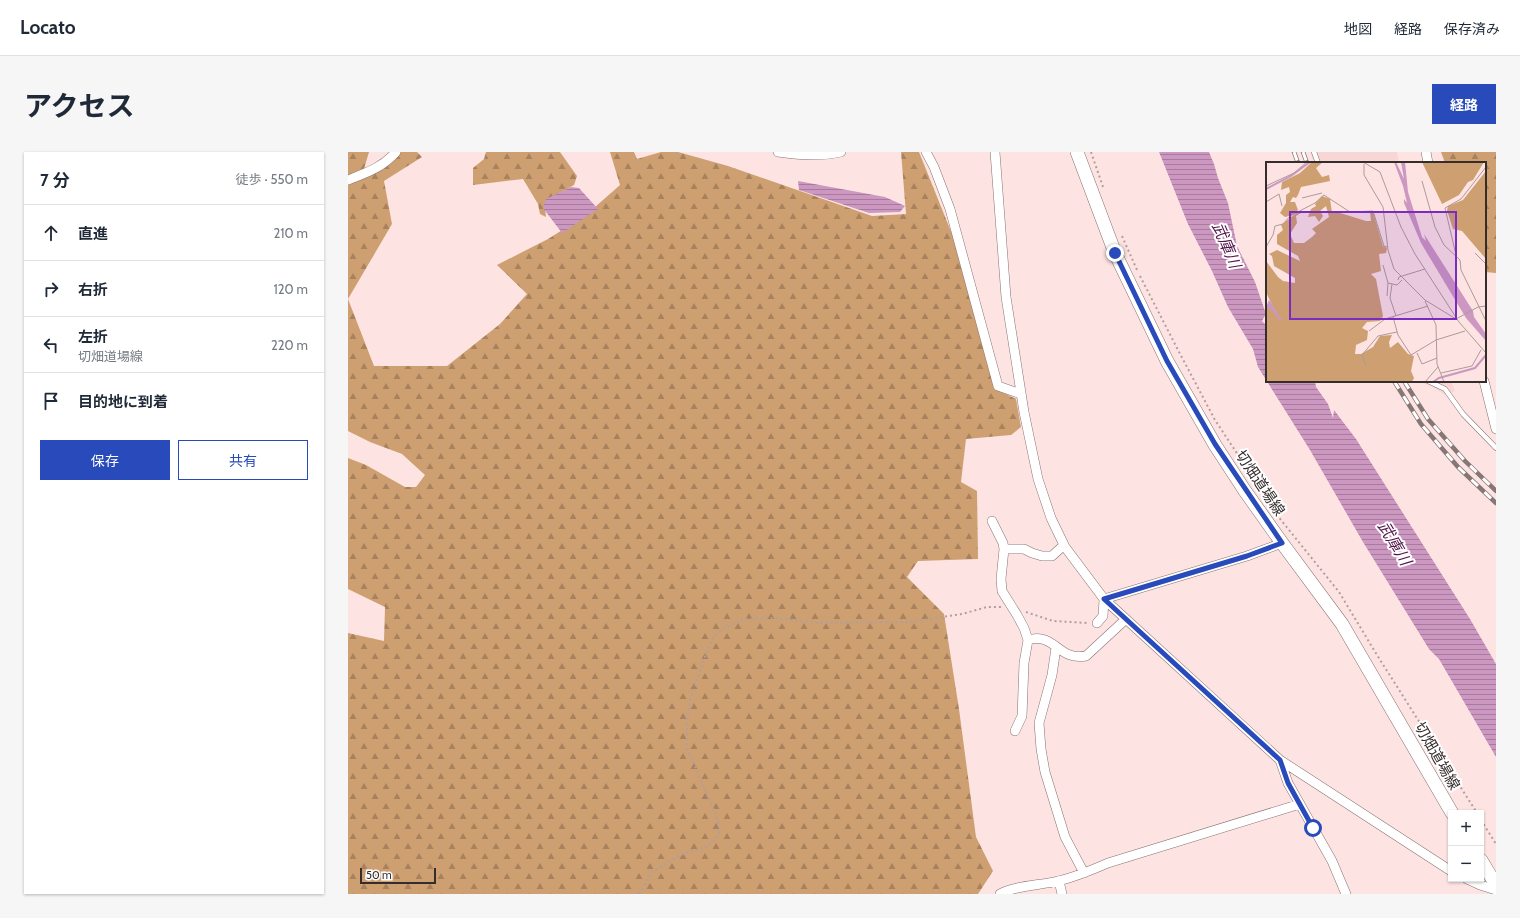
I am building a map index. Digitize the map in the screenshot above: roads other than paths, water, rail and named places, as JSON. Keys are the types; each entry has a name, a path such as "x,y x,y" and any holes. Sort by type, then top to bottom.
{"main road":[{"name":"切畑道場線","path":"1078,152 1115,253 1167,361 1215,444 1282,543 1342,624 1450,810"},
{"path":"1484,865 1496,885"}],"street":[{"path":"348,180 375,170 389,160 396,152"},
{"path":"778,152 794,155 828,155 841,152"},
{"path":"926,152 934,167 950,209 998,386 1021,394"},
{"path":"995,152 1006,297 1021,394 1038,479 1050,518 1064,545 1104,599 1280,760 1448,869"},
{"path":"1426,152 1428,162"},
{"path":"1484,382 1496,429"},
{"path":"992,521 1003,543 1004,549 1001,579 1002,591 1024,628 1028,640 1024,663 1022,716 1015,731"},
{"path":"1104,599 1247,556 1282,543"},
{"path":"1004,549 1024,549 1042,556 1052,556 1064,545"},
{"path":"1097,623 1103,616 1104,599"},
{"path":"1028,640 1042,638 1050,641 1056,648 1068,656 1086,656 1126,619"},
{"path":"1056,648 1052,675 1039,723 1041,749 1045,772 1065,837 1084,873"},
{"path":"1280,760 1288,783 1332,861 1346,894"},
{"path":"1000,894 1014,889 1059,881 1108,863 1300,804"},
{"path":"1059,881 1062,894"},
{"path":"1474,882 1496,890"}],"lane":[{"path":"1314,152 1318,162"},
{"path":"1430,382 1445,389 1463,414 1496,448"}],"water":[{"name":"武庫川","path":"1159,152 1209,152 1228,203 1237,246 1255,282 1266,314 1262,321 1266,325 1266,380 1258,367 1253,349 1228,307 1212,271 1188,224"},
{"path":"798,181 885,197 905,206 900,212 869,213 799,190"},
{"path":"571,187 579,188 598,209 562,233 543,208 546,199"},
{"name":"武庫川","path":"1267,382 1315,382 1316,387 1328,404 1333,418 1334,410 1356,439 1470,619 1496,664 1496,757 1439,659 1429,649 1363,542 1310,450"}],"railway":[{"path":"1294,152 1298,162"},
{"path":"1303,152 1307,162"},
{"path":"1395,382 1421,424 1458,467 1496,503"},
{"path":"1405,382 1428,419 1465,461 1496,491"}]}
